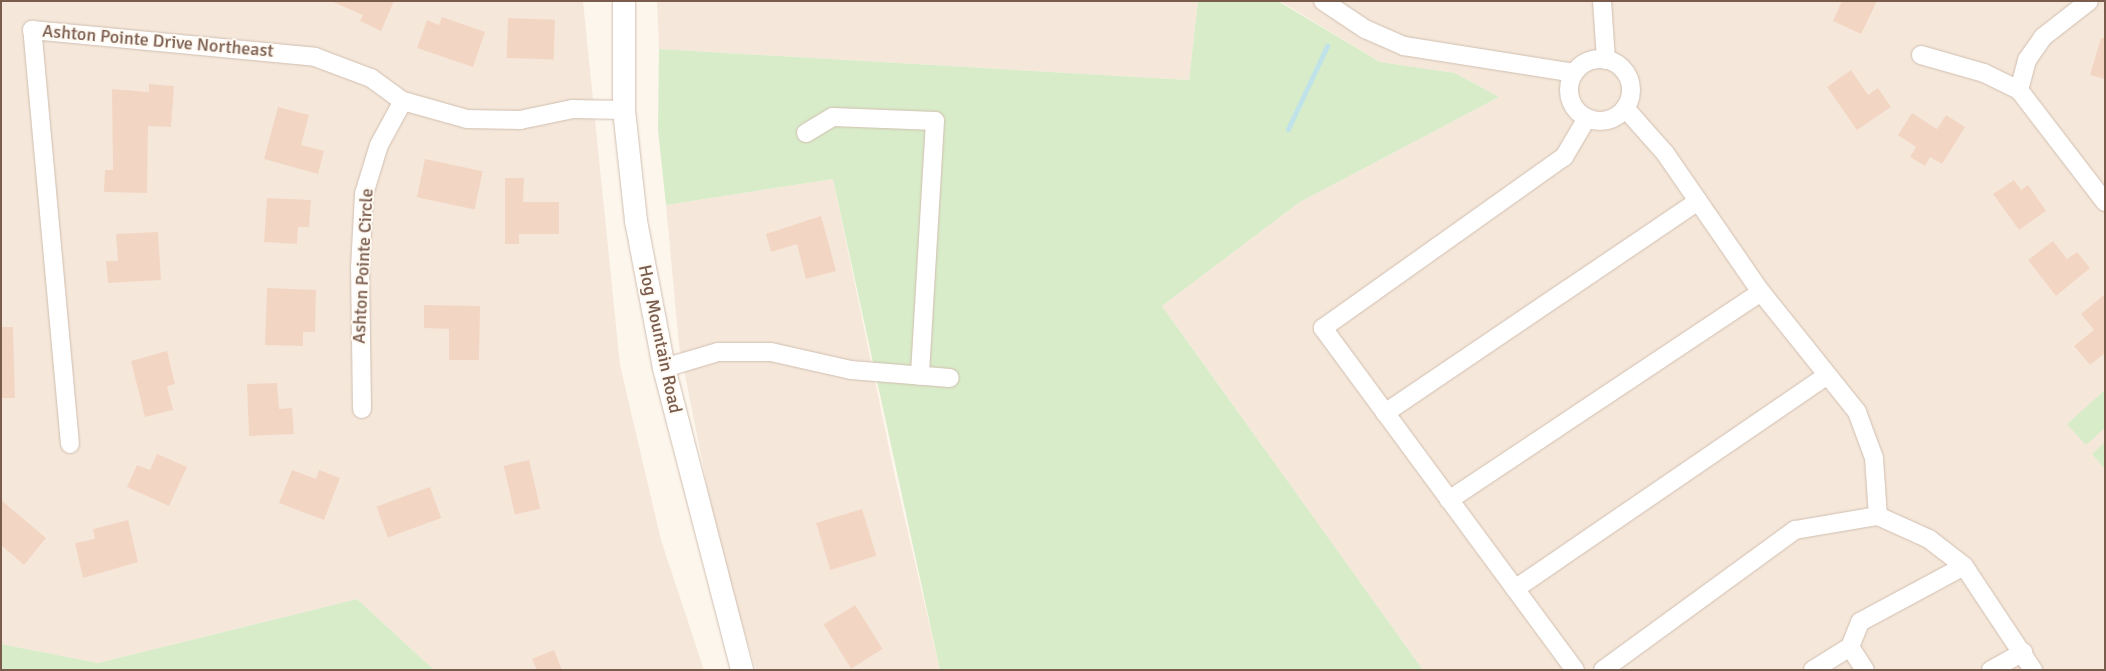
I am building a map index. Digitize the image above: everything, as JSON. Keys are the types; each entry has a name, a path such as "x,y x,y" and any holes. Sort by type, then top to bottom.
{"street":[{"name":"Hog Mountain Road","path":"624,1 624,110 636,221 664,368 742,670"},
{"path":"1323,1 1365,29 1404,46 1574,73"},
{"path":"1602,1 1606,60"},
{"path":"2019,90 2027,60 2043,37 2090,1"},
{"name":"Ashton Pointe Drive Northeast","path":"70,444 32,30 315,57 371,78 403,101 467,119 520,120 572,109 624,110"},
{"path":"1921,55 1984,73 2019,90 2105,202"},
{"path":"1591,60 1606,60 1620,66 1628,78 1631,94 1625,108 1603,121 1587,118 1570,100 1574,73 1591,60"},
{"name":"Ashton Pointe Circle","path":"362,409 360,278 364,194 379,145 403,101"},
{"path":"1625,108 1698,201 1761,292 1857,412 1874,458 1878,516"},
{"path":"806,133 833,117 935,121 920,376"},
{"path":"1575,670 1323,328 1564,157 1587,118"},
{"path":"1385,413 1698,201"},
{"path":"1449,500 1761,292"},
{"path":"664,368 718,352 771,352 851,370 950,378"},
{"path":"1515,589 1827,375"},
{"path":"1603,670 1795,530 1878,516 1929,539 1964,566 2023,652 2033,670"},
{"path":"1812,670 1850,647 1860,622 1964,566"},
{"path":"1850,647 1865,670"},
{"path":"1991,670 2023,652"}],"shaded area":[{"path":"1,1 583,1 620,365 661,540 704,670 434,670 357,599 98,663 1,644"},
{"path":"657,1 1198,1 1189,80 659,49"},
{"path":"1280,1 2105,1 2105,670 1423,670 1162,306 1300,202 1499,97 1455,73 1380,62"},
{"path":"833,179 894,472 940,670 756,670 721,555 679,345 666,205"}],"green space":[{"path":"1198,1 1278,1 1380,62 1455,73 1499,97 1300,202 1162,306 1423,670 940,670 833,179 666,205 658,130 659,49 1189,80"},
{"path":"2105,390 2105,428 2086,445 2067,424"},
{"path":"2105,442 2105,469 2092,454"},
{"path":"357,599 434,670 1,670 1,644 98,663"}],"building":[{"path":"331,1 394,1 381,31 360,21 363,15"},
{"path":"1842,1 1877,1 1861,34 1833,21"},
{"path":"442,17 485,32 473,67 417,48 427,20 439,25"},
{"path":"508,18 555,20 554,60 507,58"},
{"path":"2101,38 2105,38 2105,79 2090,75"},
{"path":"1851,70 1868,95 1878,88 1891,107 1857,130 1827,87"},
{"path":"149,84 174,86 171,127 148,126 147,193 104,192 105,170 113,170 112,89 149,92"},
{"path":"278,107 309,115 301,145 324,151 318,174 264,159"},
{"path":"1912,113 1937,129 1946,115 1965,127 1942,164 1930,157 1925,166 1910,157 1916,147 1898,135"},
{"path":"425,159 483,171 475,209 417,197"},
{"path":"505,178 524,178 523,202 559,202 559,234 519,234 519,244 505,244"},
{"path":"2014,180 2021,190 2028,185 2046,211 2019,230 1993,194"},
{"path":"267,198 311,200 309,227 298,227 297,244 264,242"},
{"path":"821,216 836,271 806,279 797,244 771,252 766,234"},
{"path":"158,232 161,280 108,283 106,261 118,261 116,234"},
{"path":"2053,241 2067,259 2077,252 2090,268 2056,296 2028,260"},
{"path":"267,288 316,290 315,332 303,332 303,346 265,345"},
{"path":"2105,294 2105,353 2090,365 2074,346 2094,330 2081,314"},
{"path":"424,305 480,306 479,360 449,360 449,329 424,328"},
{"path":"1,327 13,327 15,398 1,398"},
{"path":"167,351 175,384 167,386 173,410 145,417 131,361"},
{"path":"277,383 279,409 292,408 294,434 249,436 247,384"},
{"path":"157,454 187,467 169,506 127,487 137,465 150,470"},
{"path":"529,460 540,509 515,515 504,466"},
{"path":"292,470 316,479 319,470 340,478 324,520 279,503"},
{"path":"430,487 441,518 388,538 376,506"},
{"path":"1,500 46,538 24,565 1,545"},
{"path":"862,509 876,556 830,570 816,523"},
{"path":"128,520 138,562 83,578 75,543 95,539 93,529"},
{"path":"855,605 883,649 851,669 824,625"},
{"path":"554,650 562,670 537,670 532,659"}],"waterway":[{"path":"1288,129 1327,46"}]}
